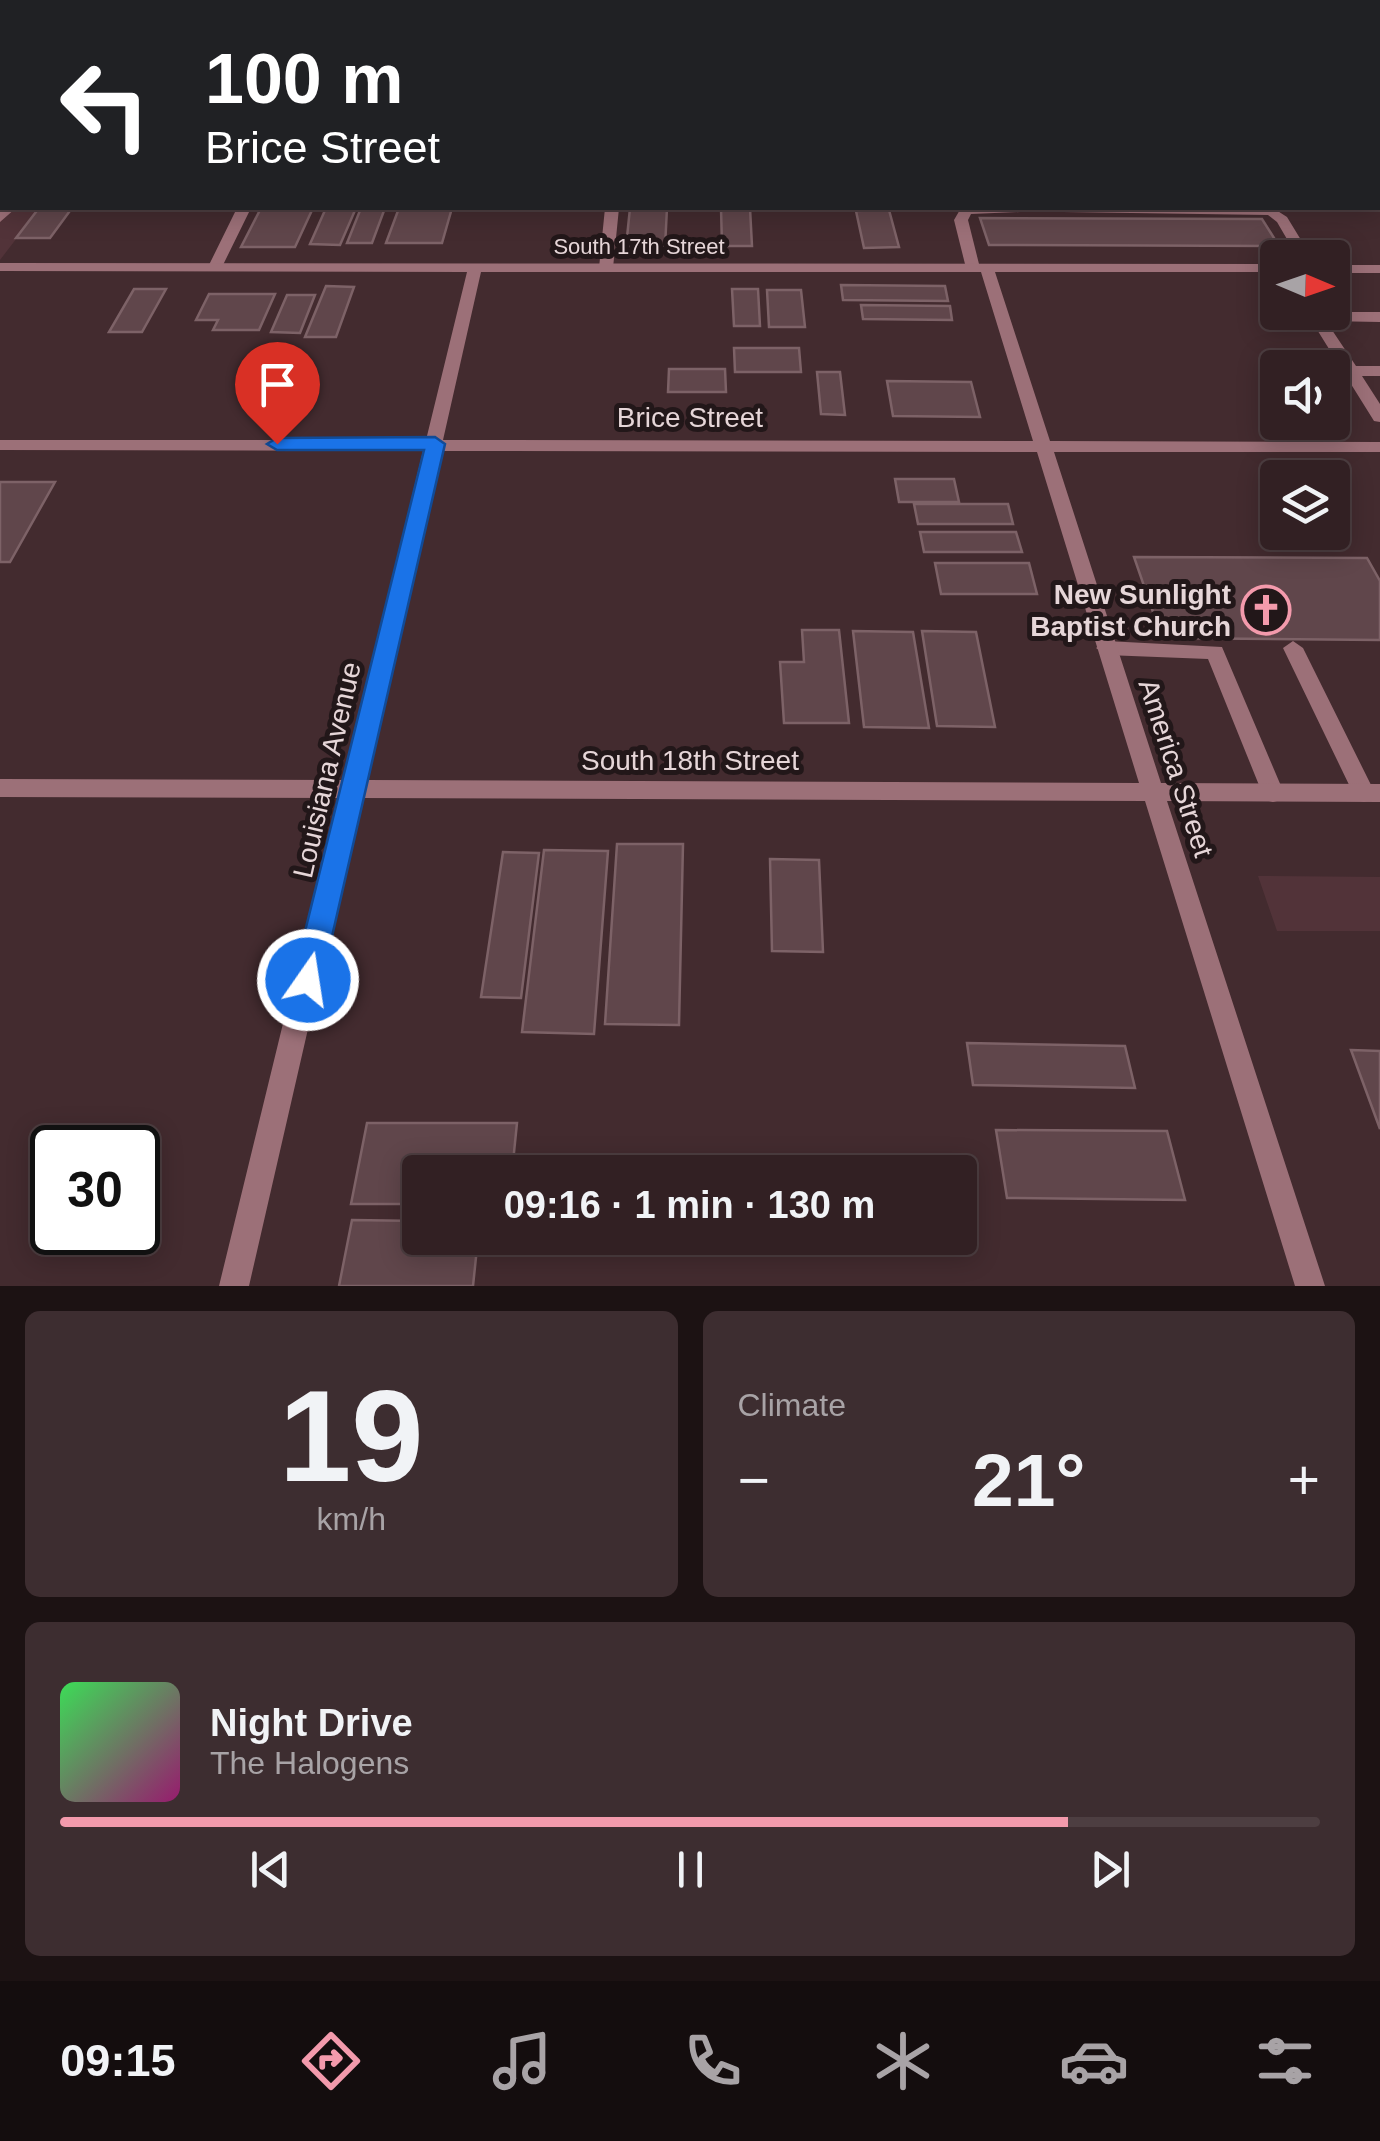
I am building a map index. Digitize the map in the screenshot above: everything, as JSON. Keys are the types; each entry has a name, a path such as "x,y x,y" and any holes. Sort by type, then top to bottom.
{"street":[{"path":"216,268 243,210"},
{"path":"606,268 612,210"},
{"name":"America Street","path":"966,210 961,220 1042,446 1310,1286"},
{"path":"1166,210 1271,212 1282,220 1294,240"},
{"name":"South 17th Street","path":"0,267 1260,268"},
{"name":"Louisiana Avenue","path":"234,1286 475,268"},
{"path":"1350,268 1380,269"},
{"path":"1350,316 1380,317"},
{"path":"1325,330 1380,418"},
{"path":"1352,371 1380,371"},
{"name":"Brice Street","path":"0,444 1380,447"},
{"path":"1106,648 1215,652 1274,793"},
{"path":"1294,648 1372,793"},
{"name":"South 18th Street","path":"0,788 1372,793"}],"shaded area":[{"path":"0,210 38,210 0,260"},
{"path":"1258,876 1380,877 1380,931 1277,931"}],"building":[{"path":"37,210 71,210 50,238 16,238"},
{"path":"260,210 312,210 295,247 241,247"},
{"path":"325,210 355,210 340,245 310,244"},
{"path":"360,210 384,210 372,243 347,243"},
{"path":"398,210 451,210 442,243 386,243"},
{"path":"630,210 667,210 665,247 626,247"},
{"path":"721,210 750,210 752,246 722,246"},
{"path":"889,210 899,247 864,248 856,211"},
{"path":"980,218 1262,219 1275,240 1260,240 1260,246 989,245"},
{"path":"841,285 945,286 948,301 843,300"},
{"path":"326,286 354,287 336,337 305,337"},
{"path":"134,289 166,289 142,332 109,332"},
{"path":"732,289 758,289 760,326 734,326"},
{"path":"767,290 801,290 805,327 769,327"},
{"path":"209,294 275,294 259,330 213,330 218,320 196,320"},
{"path":"287,295 315,295 300,333 271,332"},
{"path":"861,305 950,306 952,320 863,319"},
{"path":"734,348 799,348 801,372 735,372"},
{"path":"669,369 725,369 726,392 668,392"},
{"path":"817,372 840,372 845,415 821,414"},
{"path":"887,381 971,382 980,417 893,416"},
{"path":"895,479 954,479 959,502 899,502"},
{"path":"0,482 55,482 10,562 0,562"},
{"path":"914,504 1008,504 1013,524 918,524"},
{"path":"920,532 1016,532 1022,552 924,552"},
{"name":"New Sunlight Baptist Church","path":"1134,557 1367,558 1380,581 1380,640 1162,638"},
{"path":"935,563 1029,563 1037,594 941,594"},
{"path":"802,630 839,630 849,723 784,723 780,662 804,662"},
{"path":"853,631 913,632 929,728 864,727"},
{"path":"922,631 976,632 995,727 937,726"},
{"path":"617,844 683,844 679,1025 605,1024"},
{"path":"544,850 608,851 594,1034 522,1032"},
{"path":"503,852 539,853 521,998 481,997"},
{"path":"770,859 819,860 823,952 772,951"},
{"path":"967,1043 1125,1046 1135,1088 973,1085"},
{"path":"1351,1050 1380,1051 1380,1129"},
{"path":"367,1123 517,1123 514,1155 402,1155 402,1204 351,1204"},
{"path":"996,1130 1167,1131 1185,1200 1007,1198"},
{"path":"352,1220 402,1221 402,1255 476,1255 473,1286 339,1286"}],"place":[{"name":"New Sunlight Baptist Church","path":"1266,610"}],"route":[{"path":"277,444 435,444 308,980"}]}
